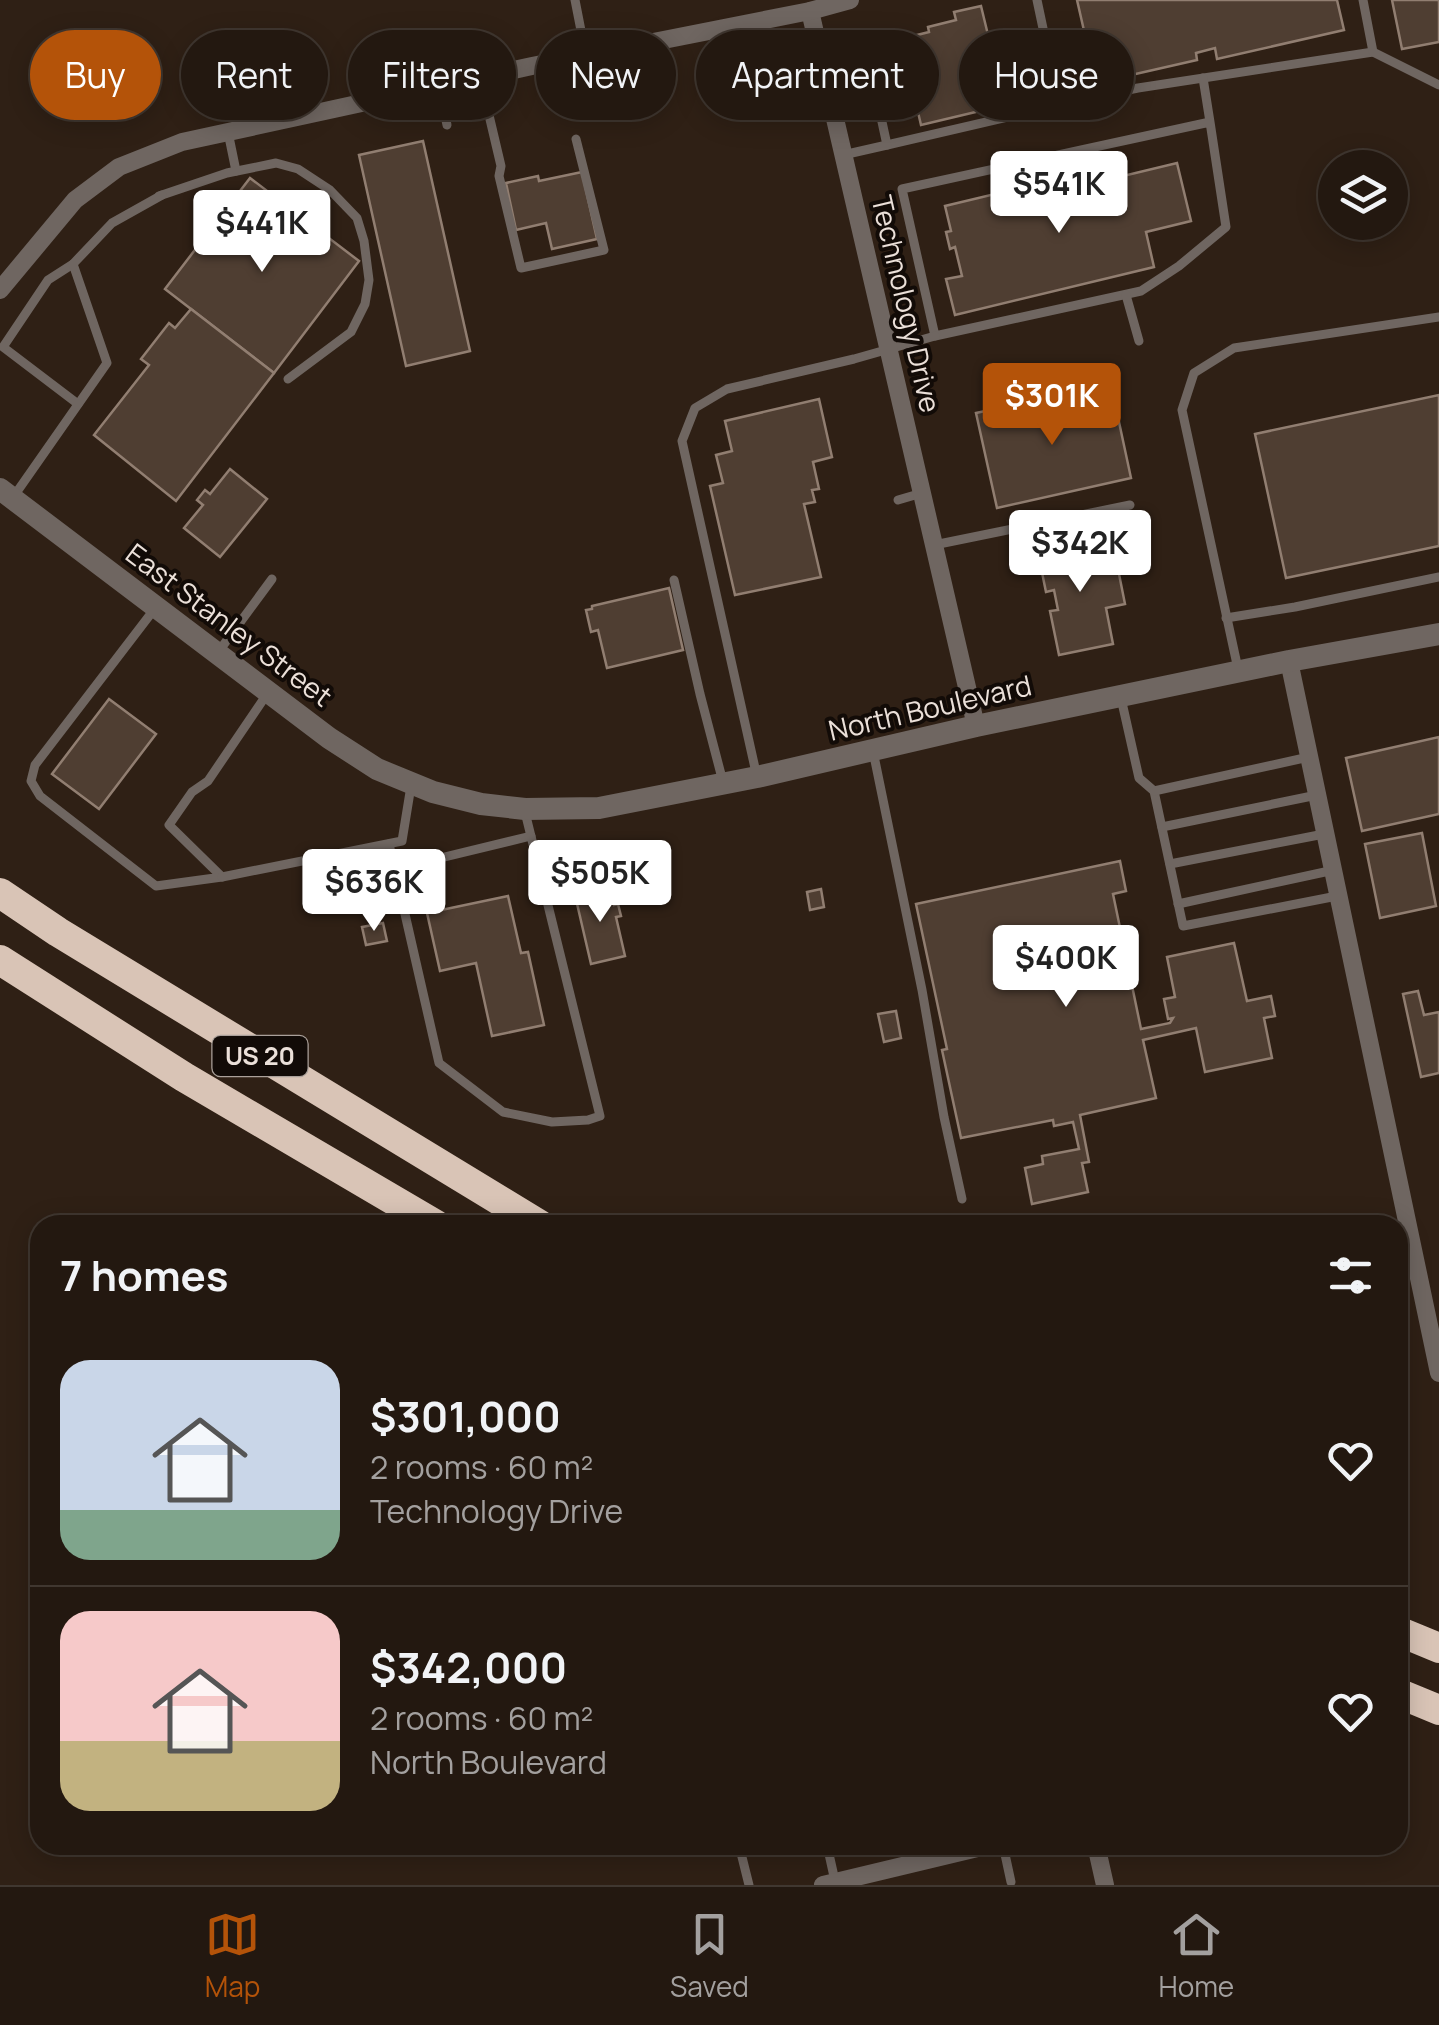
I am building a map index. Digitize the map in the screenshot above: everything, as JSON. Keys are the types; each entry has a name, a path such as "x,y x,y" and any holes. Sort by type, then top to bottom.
{"highway":[{"name":"US 20","path":"0,893 524,1215"},
{"name":"US 20","path":"0,960 184,1077 419,1215"},
{"path":"1408,1635 1439,1648"},
{"path":"1408,1697 1439,1710"}],"street":[{"path":"676,37 850,0"},
{"name":"Technology Drive","path":"814,7 843,155 976,726"},
{"path":"0,290 75,200 119,167 182,142 348,106"},
{"name":"East Stanley Street","path":"6,493 328,738 377,768 422,788"},
{"name":"North Boulevard","path":"422,788 480,804 525,809 599,808 757,778 976,726 1289,661 1439,634"},
{"path":"1289,661 1406,1215"},
{"path":"1408,1225 1439,1373"},
{"path":"829,1884 878,1878 956,1855"},
{"path":"1098,1855 1105,1885"}],"lane":[{"path":"575,0 581,30"},
{"path":"1037,0 1059,104 1373,52 1439,85"},
{"path":"1363,0 1373,52"},
{"path":"757,778 682,441 695,408 726,388 935,336 1141,292 1226,227 1203,78"},
{"path":"446,120 447,125"},
{"path":"490,120 521,268 604,250 576,139"},
{"path":"882,120 888,145"},
{"path":"843,155 995,120"},
{"path":"935,336 902,189 1210,122"},
{"path":"228,132 236,171"},
{"path":"78,404 4,347 48,280 73,264 112,223 163,195 236,171 276,163 298,169 330,190 357,218 369,280 352,332 288,378"},
{"path":"6,493 106,363 73,264"},
{"path":"1126,295 1139,342"},
{"path":"1238,672 1182,410 1194,373 1234,348 1439,316"},
{"path":"898,500 922,494"},
{"path":"934,545 1130,506"},
{"path":"1226,618 1439,578"},
{"path":"218,653 272,579"},
{"path":"674,580 723,785"},
{"path":"156,606 35,765 32,781 40,796 156,886 222,877 402,841 422,788"},
{"path":"222,877 169,825 192,792 208,781 268,692"},
{"path":"1121,698 1139,778 1154,790 1183,926 1339,895"},
{"path":"873,750 962,1198"},
{"path":"1154,790 1310,757"},
{"path":"1162,828 1318,796"},
{"path":"389,844 439,1062 503,1112 552,1122 588,1120 600,1116 525,809"},
{"path":"1170,864 1326,834"},
{"path":"394,869 531,836"},
{"path":"1178,904 1334,870"},
{"path":"742,1855 749,1885"},
{"path":"828,1855 829,1884"},
{"path":"996,1855 1011,1882"}],"building":[{"path":"1077,0 1337,0 1344,30 1217,59 1215,48 1196,53 1197,60 1134,74 1134,30 1084,30"},
{"path":"1392,0 1439,0 1439,42 1402,49"},
{"path":"981,6 987,30 959,30 959,116 921,125 920,120 939,120 939,30 928,27 956,20 954,12"},
{"path":"423,141 470,351 406,366 359,155"},
{"path":"1177,163 1191,221 1146,232 1154,267 955,315 946,279 962,276 955,247 950,249 946,232 951,231 945,206 1033,185 1036,197"},
{"path":"582,172 597,239 552,249 546,223 516,230 506,183"},
{"path":"250,178 359,261 274,373 165,289"},
{"path":"191,309 274,373 176,501 94,435 149,365 141,359 169,323 175,328"},
{"path":"1113,394 1131,478 997,508 976,413 1055,396 1057,407"},
{"path":"1439,395 1439,546 1286,578 1255,434"},
{"path":"819,399 832,457 813,462 819,489 812,490 815,502 804,504 821,577 735,595 710,486 723,483 716,455 732,451 725,421"},
{"path":"230,469 267,499 220,557 184,528 203,505 197,500 205,490 210,494"},
{"path":"1091,537 1098,568 1117,564 1125,604 1106,608 1113,644 1059,655 1050,611 1058,610 1054,590 1046,592 1037,548"},
{"path":"669,588 683,650 607,668 598,630 591,632 586,610"},
{"path":"109,699 156,734 99,809 52,774"},
{"path":"1439,737 1439,814 1362,831 1346,758"},
{"path":"1422,833 1436,906 1380,918 1365,844"},
{"path":"1120,861 1126,891 1113,894 1141,1029 1170,1023 1173,1018 1168,1019 1164,999 1175,997 1167,957 1234,943 1247,1001 1271,996 1275,1016 1264,1018 1272,1058 1205,1072 1196,1028 1143,1040 1156,1098 1080,1115 1089,1162 1082,1163 1088,1192 1032,1204 1025,1168 1043,1164 1042,1156 1079,1149 1073,1122 1054,1126 1053,1120 961,1138 942,1050 947,1049 916,904"},
{"path":"610,887 621,916 616,917 625,956 591,964 575,895"},
{"path":"821,889 824,907 810,910 807,892"},
{"path":"508,896 521,953 528,952 544,1025 492,1036 476,963 440,971 427,913"},
{"path":"383,923 387,941 366,945 362,927"},
{"path":"1418,991 1424,1015 1439,1012 1439,1073 1421,1077 1403,994"},
{"path":"896,1011 901,1038 884,1042 878,1014"}]}
